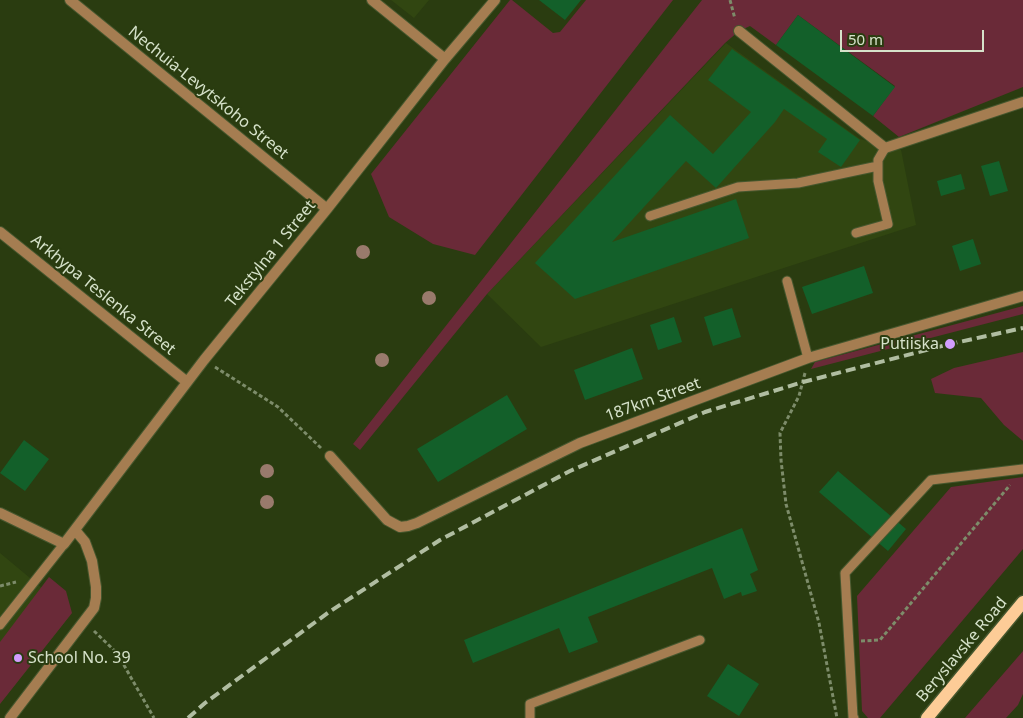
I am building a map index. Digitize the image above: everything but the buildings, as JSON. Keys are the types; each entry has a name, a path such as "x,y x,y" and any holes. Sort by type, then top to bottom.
{"main road":[{"name":"Beryslavske Road","path":"927,718 1021,609"}],"street":[{"name":"Nechuia-Levytskoho Street","path":"70,0 327,209"},
{"path":"372,0 445,59"},
{"name":"Tekstylna 1 Street","path":"64,544 204,360 327,209 445,59 495,0"},
{"path":"739,31 885,148 1023,102"},
{"name":"Arkhypa Teslenka Street","path":"0,232 187,382"},
{"name":"187km Street","path":"330,456 387,520 400,527 408,526 580,443 808,358 1023,296"},
{"path":"0,513 64,544"},
{"path":"10,718 94,608 96,587 92,561 85,542 75,530"}],"lane":[{"path":"856,233 888,224 878,181 878,160 885,148"},
{"path":"650,216 738,187 798,183 878,166"},
{"path":"787,281 808,358"},
{"path":"854,718 845,573 931,480 1023,469"},
{"path":"0,625 64,544"},
{"path":"530,718 530,704 700,640"}],"path":[{"path":"808,358 799,396 780,434 781,460 786,504 820,623 837,718"},
{"path":"204,360 278,406 330,456"},
{"path":"849,641 880,640 1011,484"},
{"path":"84,622 117,653 154,718"}],"shaded area":[{"path":"391,0 429,0 414,18"},
{"path":"510,0 553,33 560,32 586,0 673,0 475,255 433,244 389,217 371,174"},
{"path":"702,0 1023,0 1023,87 899,137 873,116 895,86 798,15 776,45 750,26 739,31 725,43 487,294 360,450 353,444"},
{"path":"726,43 860,139 901,150 916,225 541,347 487,294"},
{"path":"1023,306 1023,314 811,369 815,362"},
{"path":"1023,352 1023,441 1004,425 981,398 935,393 931,379 954,368"},
{"path":"1023,477 1023,549 880,718 868,718 862,711 857,596 951,487"},
{"name":"School No. 39","path":"0,553 72,613 0,704"},
{"name":"School No. 39","path":"49,577 66,591 72,613 0,704 0,642"},
{"path":"1023,651 1023,694 1018,705 1006,718 965,718"}],"railway":[{"path":"188,718 205,703 329,612 440,540 570,471 705,412 803,382 950,344 1023,328"}],"place":[{"name":"Putiiska","path":"950,344"},
{"name":"School No. 39","path":"18,658"}]}
